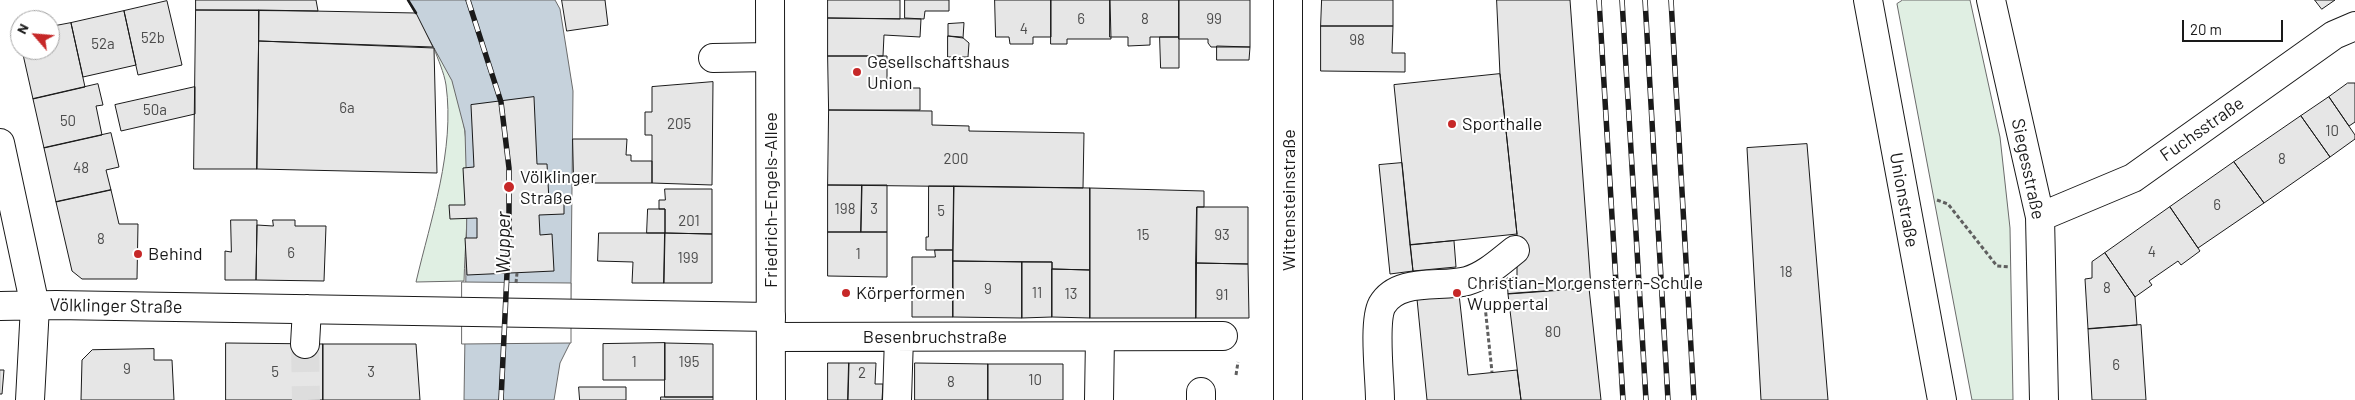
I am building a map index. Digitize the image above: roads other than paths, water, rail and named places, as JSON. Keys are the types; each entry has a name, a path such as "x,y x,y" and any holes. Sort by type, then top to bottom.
{"street":[{"name":"Friedrich-Engels-Allee","path":"770,0 771,400"},
{"name":"Wittensteinstraße","path":"1288,0 1288,400"},
{"name":"Unionstraße","path":"1868,0 1942,400"},
{"name":"Siegesstraße","path":"1991,0 2040,217 2044,400"},
{"name":"Fuchsstraße","path":"2040,217 2133,178 2334,35 2355,26"},
{"path":"713,58 770,57"},
{"path":"0,143 35,306 30,400"},
{"path":"1380,400 1378,321 1382,305 1407,287 1468,281 1482,274 1515,250"},
{"name":"Völklinger Straße","path":"0,306 572,314 771,327"},
{"path":"305,344 306,309"},
{"name":"Besenbruchstraße","path":"771,327 899,337 1100,338 1223,336"},
{"path":"897,400 899,337"},
{"path":"1099,400 1100,338"}],"water":[{"name":"Wupper","path":"408,0 555,0 560,9 573,91 571,282 570,343 560,363 554,400 464,400 467,201 465,131 452,81"}],"tunnel":[{"path":"305,344 306,400"}],"railway":[{"path":"468,0 501,102 509,168 509,231 501,400"},
{"path":"1599,0 1623,400"},
{"path":"1622,0 1646,400"},
{"path":"1645,0 1668,400"},
{"path":"1671,0 1694,400"}],"place":[{"name":"Gesellschaftshaus Union","path":"857,72"},
{"name":"Sporthalle","path":"1452,124"},
{"name":"Völklinger Straße","path":"509,187"},
{"name":"Behind","path":"138,254"},
{"name":"Körperformen","path":"846,293"},
{"name":"Christian-Morgenstern-Schule Wuppertal","path":"1457,293"}]}
